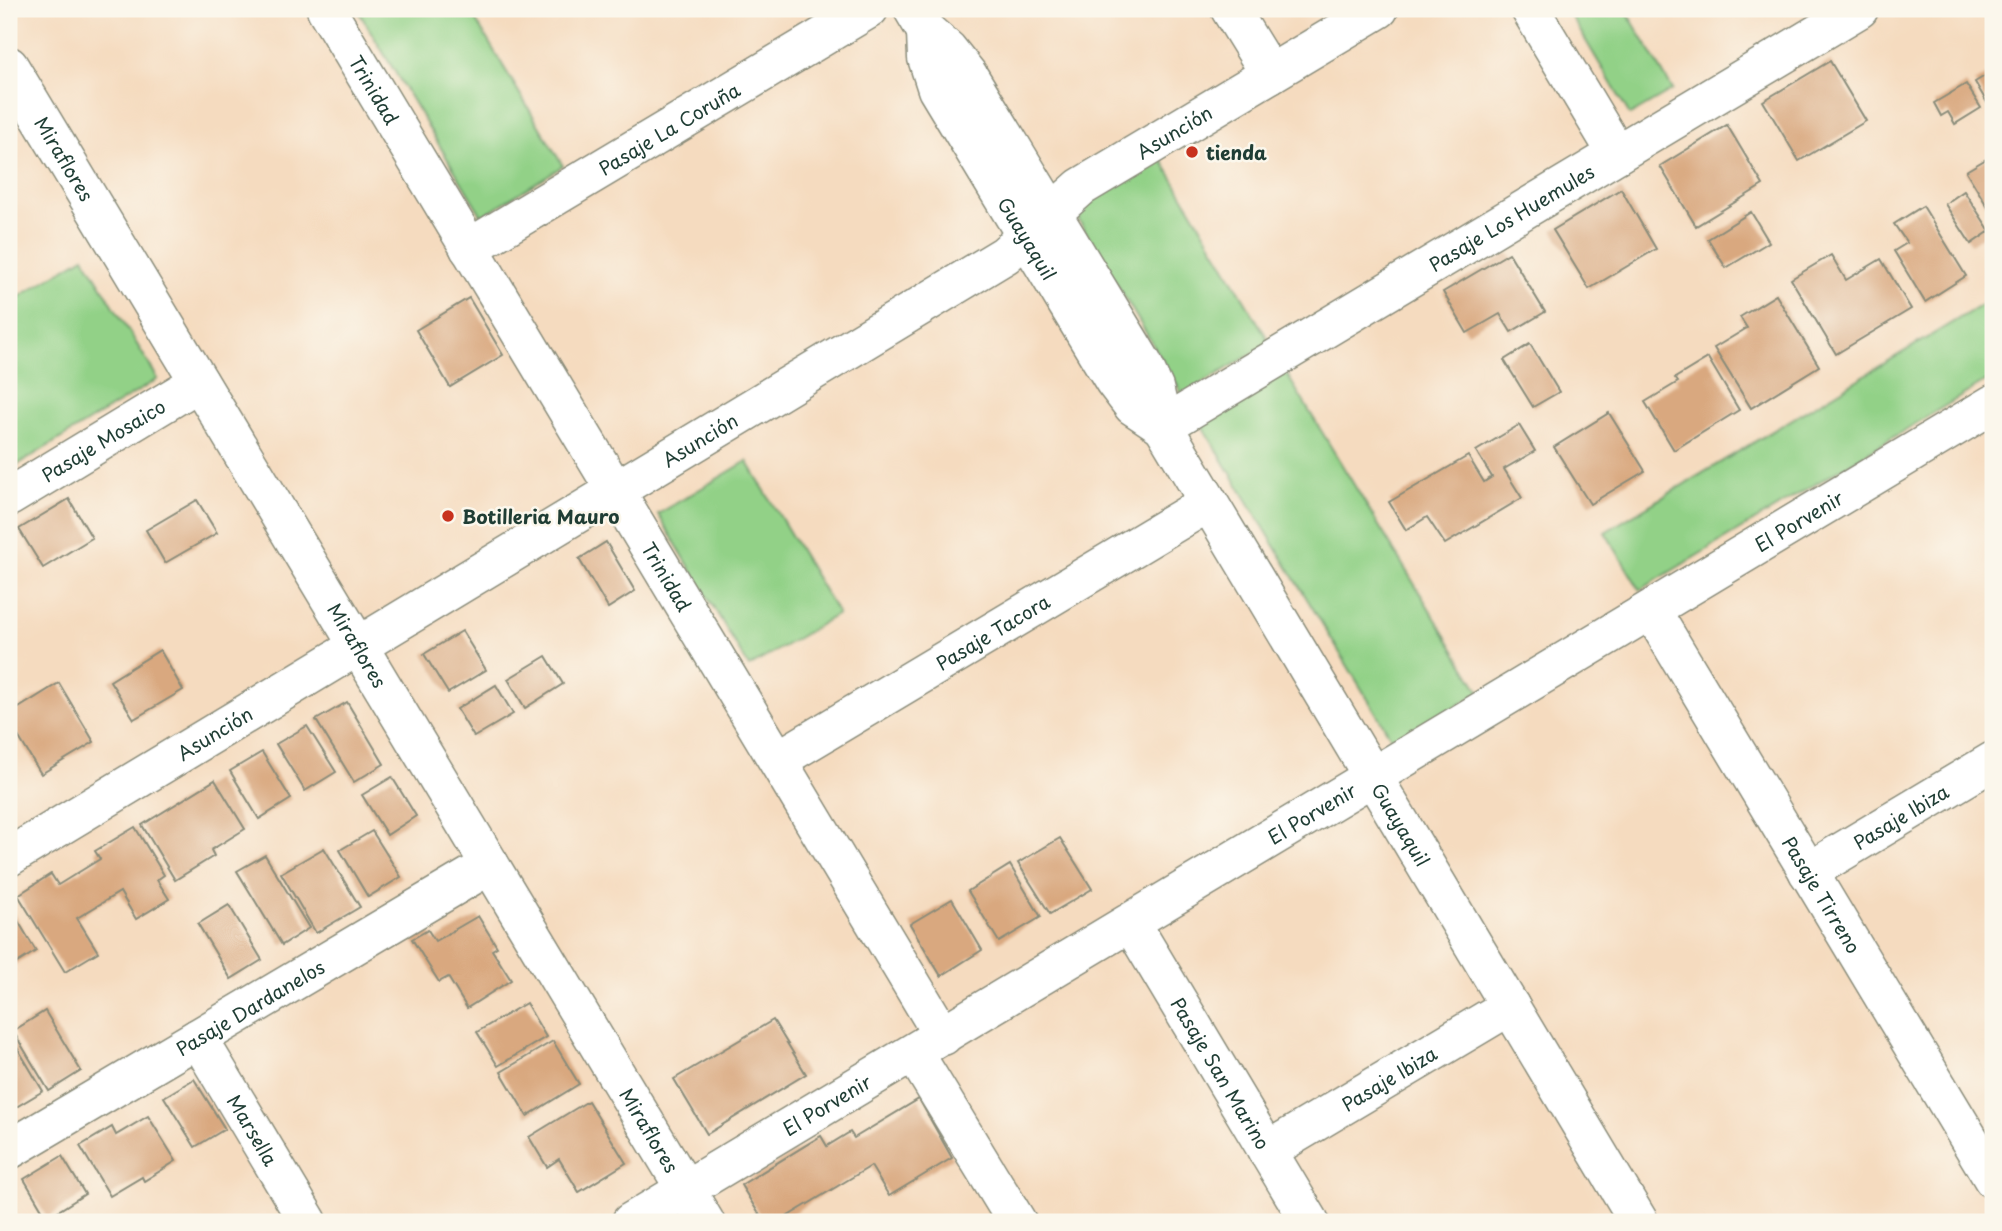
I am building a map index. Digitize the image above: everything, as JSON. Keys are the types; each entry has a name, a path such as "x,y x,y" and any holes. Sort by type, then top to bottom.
{"street":[{"name":"Trinidad","path":"326,9 778,761 929,1044 1017,1222"},
{"name":"Pasaje La Coruña","path":"470,248 869,9"},
{"path":"1230,9 1270,74"},
{"name":"Asunción","path":"9,858 1005,255 1081,187 1379,9"},
{"path":"1530,9 1617,154"},
{"name":"Pasaje Los Huemules","path":"1163,426 1859,9"},
{"name":"Guayaquil","path":"919,20 937,89 1149,374 1163,426 1639,1222"},
{"name":"Miraflores","path":"9,66 705,1222"},
{"name":"Pasaje Mosaico","path":"9,497 200,382"},
{"name":"El Porvenir","path":"631,1222 1993,404"},
{"name":"Pasaje Tacora","path":"778,761 1208,503"},
{"name":"Pasaje Tirreno","path":"1651,610 1993,1179"},
{"name":"Pasaje Ibiza","path":"1808,872 1993,761"},
{"name":"Pasaje Dardanelos","path":"9,1150 490,865"},
{"name":"Pasaje San Marino","path":"1131,923 1310,1222"},
{"name":"Pasaje Ibiza","path":"1267,1150 1510,1006"},
{"name":"Marsella","path":"198,1038 308,1222"}],"green space":[{"path":"357,9 469,9 563,166 482,216"},
{"path":"1567,9 1625,9 1673,90 1630,115"},
{"path":"1159,155 1270,343 1183,395 1071,207"},
{"path":"84,257 158,379 9,470 9,303"},
{"path":"1993,298 1993,377 1640,590 1605,532"},
{"path":"1283,368 1480,692 1395,744 1198,419"},
{"path":"747,461 838,614 749,667 658,514"}],"building":[{"path":"1830,61 1866,121 1799,161 1763,101"},
{"path":"1993,71 1993,104 1989,106 1975,82"},
{"path":"1966,84 1981,108 1955,124 1948,112 1941,116 1934,103"},
{"path":"1727,125 1763,185 1696,226 1660,166"},
{"path":"1993,155 1993,216 1966,171"},
{"path":"1621,189 1656,249 1589,289 1553,230"},
{"path":"1964,191 1990,231 1971,244 1945,204"},
{"path":"1923,206 1966,276 1925,302 1894,251 1907,243 1894,224"},
{"path":"1751,212 1769,242 1726,268 1708,239"},
{"path":"1509,253 1545,312 1511,332 1500,314 1467,333 1443,292"},
{"path":"1831,255 1846,280 1881,259 1911,309 1836,354 1791,279"},
{"path":"1776,295 1819,366 1751,408 1714,348 1747,328 1740,317"},
{"path":"469,298 503,355 450,387 416,330"},
{"path":"1530,344 1559,392 1533,407 1504,360"},
{"path":"1708,358 1739,410 1674,450 1645,402 1678,382 1675,378"},
{"path":"1609,413 1645,471 1590,504 1554,447"},
{"path":"1519,425 1535,451 1504,469 1522,498 1445,544 1427,517 1406,530 1389,502 1468,456 1484,482 1492,477 1476,451"},
{"path":"69,499 92,538 43,568 19,529"},
{"path":"197,500 217,533 165,563 146,530"},
{"path":"606,542 635,591 608,608 579,559"},
{"path":"462,631 486,670 448,693 424,654"},
{"path":"160,650 183,690 134,719 110,681"},
{"path":"546,656 563,684 525,708 508,679"},
{"path":"59,683 94,742 41,774 9,721 9,714"},
{"path":"496,685 513,714 474,737 457,709"},
{"path":"347,702 384,764 354,782 316,720"},
{"path":"307,726 336,772 305,791 276,744"},
{"path":"262,752 291,799 259,819 230,771"},
{"path":"392,777 416,816 387,835 362,795"},
{"path":"215,780 245,829 211,850 214,856 175,880 142,825"},
{"path":"135,827 164,875 157,880 169,899 136,919 120,892 77,918 98,952 65,972 18,895 51,874 58,885 100,859 95,851"},
{"path":"372,831 401,877 368,897 340,850"},
{"path":"1060,838 1092,889 1050,914 1018,863"},
{"path":"324,848 360,907 316,933 281,873"},
{"path":"265,855 309,928 282,945 237,871"},
{"path":"1010,865 1041,917 999,942 968,891"},
{"path":"952,899 982,950 941,976 910,924"},
{"path":"229,905 262,960 231,979 198,924"},
{"path":"9,906 36,951 9,968"},
{"path":"478,916 497,947 492,950 511,980 467,1008 448,977 439,982 412,939 428,930 435,941"},
{"path":"526,1003 546,1037 498,1066 477,1032"},
{"path":"45,1011 81,1071 49,1091 13,1031"},
{"path":"773,1020 806,1074 707,1134 674,1079"},
{"path":"9,1034 43,1091 11,1110 9,1106"},
{"path":"553,1041 579,1084 527,1116 501,1072"},
{"path":"194,1079 225,1129 195,1147 164,1097"},
{"path":"919,1099 952,1158 889,1196 871,1166 778,1222 764,1222 741,1185 821,1136 827,1146 850,1132 854,1138"},
{"path":"588,1101 626,1163 579,1192 559,1159 547,1167 529,1137"},
{"path":"148,1116 176,1161 144,1181 142,1177 110,1196 80,1146 112,1127 116,1135"},
{"path":"62,1156 85,1194 47,1218 24,1179"}],"place":[{"name":"tienda","path":"1192,152"},
{"name":"Botilleria Mauro","path":"448,516"}]}
